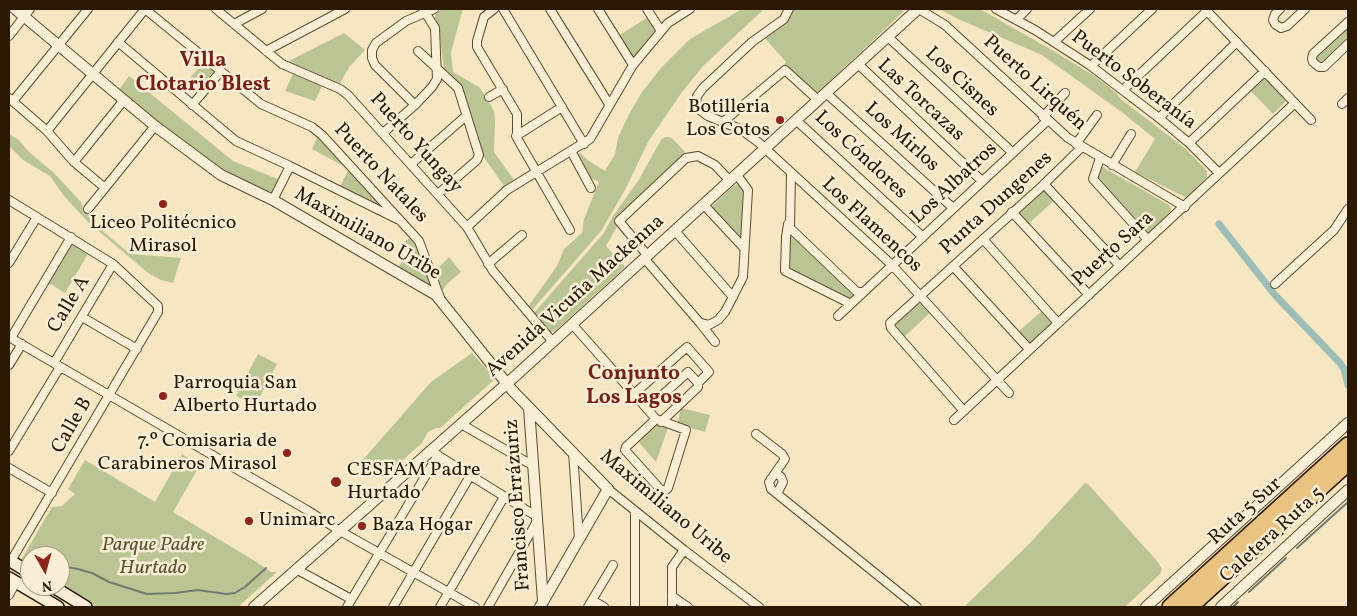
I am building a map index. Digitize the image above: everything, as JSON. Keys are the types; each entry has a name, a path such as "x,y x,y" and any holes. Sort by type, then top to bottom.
{"highway":[{"name":"Ruta 5 Sur","path":"1170,607 1348,445"},
{"name":"Ruta 5 Sur","path":"1190,607 1348,463"}],"main road":[{"path":"12,580 58,607"},
{"path":"68,596 86,607"}],"street":[{"name":"Maximiliano Uribe","path":"15,9 27,12 58,44 124,100 155,126 221,175 273,200 421,285 440,298 507,384 608,488 684,550 760,607"},
{"path":"88,9 11,100 47,131 74,162 105,188"},
{"path":"47,131 145,9"},
{"name":"Puerto Natales","path":"145,9 264,106 312,127 322,135 414,235 422,248 440,298"},
{"name":"Puerto Yungay","path":"216,9 282,64 344,92 468,227 488,264 553,342"},
{"path":"234,24 262,9"},
{"path":"266,51 345,9"},
{"path":"494,9 484,17 477,41 479,51 527,129"},
{"path":"503,9 584,144"},
{"path":"550,9 609,104"},
{"path":"598,9 632,65"},
{"path":"647,9 661,31"},
{"path":"468,227 507,190 590,139 632,65 668,23 690,9"},
{"name":"Los Flamencos","path":"789,9 784,19 752,42 703,88 697,96 696,104 704,114 746,132 892,265 1008,392"},
{"name":"Avenida Vicuña Mackenna","path":"260,605 296,569 434,453 461,424 919,9"},
{"name":"Puerto Lirquén","path":"919,9 945,25 1045,119 1079,146 1185,207"},
{"name":"Puerto Soberanía","path":"996,9 1054,42 1091,66 1189,142 1219,173"},
{"path":"1016,20 1027,9"},
{"path":"1054,42 1090,9"},
{"path":"1091,66 1152,9"},
{"path":"1280,9 1275,14 1273,20 1281,28 1287,26 1305,9"},
{"path":"383,133 415,105 435,83 437,67 435,28 428,10 406,21 376,44 372,54 375,66 415,105"},
{"path":"1123,90 1206,10 1311,120"},
{"path":"9,36 27,12"},
{"path":"1348,22 1313,54 1313,62 1320,67 1324,67 1348,44"},
{"name":"Los Cisnes","path":"888,37 1013,153"},
{"path":"118,42 236,141 402,222"},
{"path":"1159,118 1237,42"},
{"path":"418,51 458,88 479,157 438,194"},
{"name":"Las Torcazas","path":"858,64 982,181"},
{"path":"723,122 785,70 818,100"},
{"path":"192,105 220,71"},
{"path":"1189,142 1265,72"},
{"path":"489,97 503,89"},
{"name":"Los Mirlos","path":"826,93 953,208"},
{"name":"Los Albatros","path":"838,316 1013,153 1045,119 1065,93"},
{"path":"1342,104 1348,98"},
{"path":"74,162 124,100"},
{"name":"Puerto Sara","path":"954,420 1295,103"},
{"path":"516,136 562,107"},
{"path":"517,114 516,136 570,230"},
{"name":"Punta Dungenes","path":"964,410 890,326 890,323 1044,184 1079,146 1097,114"},
{"path":"411,164 466,116"},
{"name":"Los Cóndores","path":"796,120 922,236"},
{"path":"88,209 155,126"},
{"path":"1112,165 1130,134"},
{"path":"571,151 591,188"},
{"path":"700,322 708,324 722,317 742,277 748,190 715,165 698,156 690,156 619,221 715,342"},
{"path":"1100,158 1093,179 1148,240"},
{"path":"273,200 290,166"},
{"path":"791,173 785,271 851,304"},
{"path":"1044,184 1120,266"},
{"path":"9,200 114,264"},
{"path":"704,204 744,248"},
{"path":"1275,284 1334,230 1348,208"},
{"path":"1012,212 1089,295"},
{"path":"9,263 37,217"},
{"path":"788,224 857,292 862,292"},
{"path":"675,231 733,297"},
{"path":"488,264 522,235"},
{"path":"71,237 10,338 340,531 475,607"},
{"path":"983,238 1058,323"},
{"name":"Calle B","path":"10,561 158,312 158,306 114,264"},
{"name":"Calle A","path":"9,451 82,317 114,264"},
{"path":"953,266 1029,349"},
{"path":"82,317 137,349"},
{"path":"572,324 647,409 659,421 686,430 667,490 660,489 625,450 626,448 659,421 698,387 698,383 709,372 686,347 634,394"},
{"path":"9,365 22,344"},
{"path":"647,409 688,372 698,383"},
{"name":"Francisco Errázuriz","path":"529,408 541,604"},
{"name":"Caletera Ruta 5","path":"1146,607 1348,423"},
{"path":"461,424 532,466"},
{"path":"756,434 784,457 784,461 769,484 771,489 917,607"},
{"path":"573,452 579,539"},
{"path":"347,607 434,453 504,497 536,520 488,607"},
{"path":"9,468 52,493"},
{"path":"776,473 783,482 776,494"},
{"path":"393,607 470,476"},
{"path":"541,604 608,488"},
{"name":"Caletera Ruta 5","path":"1220,607 1348,490"},
{"path":"440,607 504,497"},
{"path":"635,511 635,607"},
{"path":"672,607 672,567 684,550"},
{"path":"588,607 613,565"},
{"path":"296,569 351,599"},
{"path":"9,596 12,580"},
{"path":"672,596 688,607"},
{"path":"592,600 604,607"}],"green space":[{"path":"442,9 463,9 451,52 453,72 479,87 490,100 488,101 494,111 495,121 494,152 514,180 504,186 481,153 462,95 444,70 439,29 435,17 436,13"},
{"path":"742,9 764,9 704,65 682,92 648,142 625,190 601,231 532,310 528,307 557,266 564,249 582,233 584,219 599,182 587,176 576,155 580,153 605,171 615,154 618,138 628,116 642,92 661,68 690,39"},
{"path":"792,9 902,9 903,12 814,96 784,65 786,62 763,36"},
{"path":"939,9 980,9 1096,77 1122,100 1186,149 1207,171 1207,177 1198,186 1199,188 1187,198 1135,172 1155,139 1123,113 1042,55"},
{"path":"650,16 656,30 633,59 618,36"},
{"path":"1348,24 1348,41 1324,64 1316,63 1315,56"},
{"path":"344,33 365,50 350,66 339,85 287,62"},
{"path":"204,62 214,71 200,87 190,78"},
{"path":"293,74 322,86 315,101 285,91"},
{"path":"129,76 233,161 280,180 272,194 225,173 118,91"},
{"path":"1264,77 1286,101 1273,114 1249,89"},
{"path":"9,134 19,140 28,151 54,173 81,202 83,208 93,217 99,228 130,254 181,258 173,283 161,280 148,273 87,221 64,196 50,176 23,160 9,146"},
{"path":"318,135 386,209 382,209 340,186 349,169 312,149"},
{"path":"665,137 670,137 685,152 682,158 618,225 606,246 625,267 555,331 550,332 534,313 603,234 613,216 638,181 661,140"},
{"path":"1099,165 1169,205 1171,214 1153,231 1148,233 1145,231 1096,180"},
{"path":"741,184 744,190 742,241 711,207 733,186"},
{"path":"1044,189 1055,200 1028,224 1017,213"},
{"path":"790,234 855,295 852,299 849,300 789,270"},
{"path":"412,238 417,244 431,286 398,268 409,250 402,245 406,240"},
{"path":"73,242 89,252 65,293 49,283"},
{"path":"449,257 461,272 446,285 443,291 435,271"},
{"path":"920,300 932,311 904,337 895,328 895,323"},
{"path":"1044,309 1053,319 1053,323 1033,343 1028,343 1017,333"},
{"path":"472,353 495,379 440,428 428,432 422,443 387,474 361,462 431,382"},
{"path":"258,354 277,364 255,406 236,396"},
{"path":"681,408 710,415 705,432 677,424"},
{"path":"654,425 668,428 656,462 637,440"},
{"name":"Parque Padre Hurtado","path":"182,454 200,465 173,512 271,572 277,572 238,607 96,607 70,591 70,546 29,546 52,507 62,506 75,494 68,489 85,460 155,502"},
{"path":"1085,483 1088,484 1157,561 1162,569 1160,574 1125,607 964,607 1029,544"}],"waterway":[{"path":"1219,224 1275,295 1340,363 1344,369 1348,385"},
{"path":"1297,548 1348,502"},
{"path":"1249,592 1286,558"},
{"path":"70,568 92,573 109,582 147,594 198,590 226,594 235,593 245,587 266,568"},
{"path":"1233,607 1238,602"}],"place":[{"name":"Botilleria Los Cotos","path":"780,120"},
{"name":"Liceo Politécnico Mirasol","path":"163,204"},
{"name":"Parroquia San Alberto Hurtado","path":"163,396"},
{"name":"7.º Comisaria de Carabineros Mirasol","path":"287,453"},
{"name":"CESFAM Padre Hurtado","path":"336,482"},
{"name":"Unimarc","path":"249,521"},
{"name":"Baza Hogar","path":"362,526"}],"district":[{"name":"Villa Clotario Blest","path":"203,74"},
{"name":"Conjunto Los Lagos","path":"634,387"}]}
